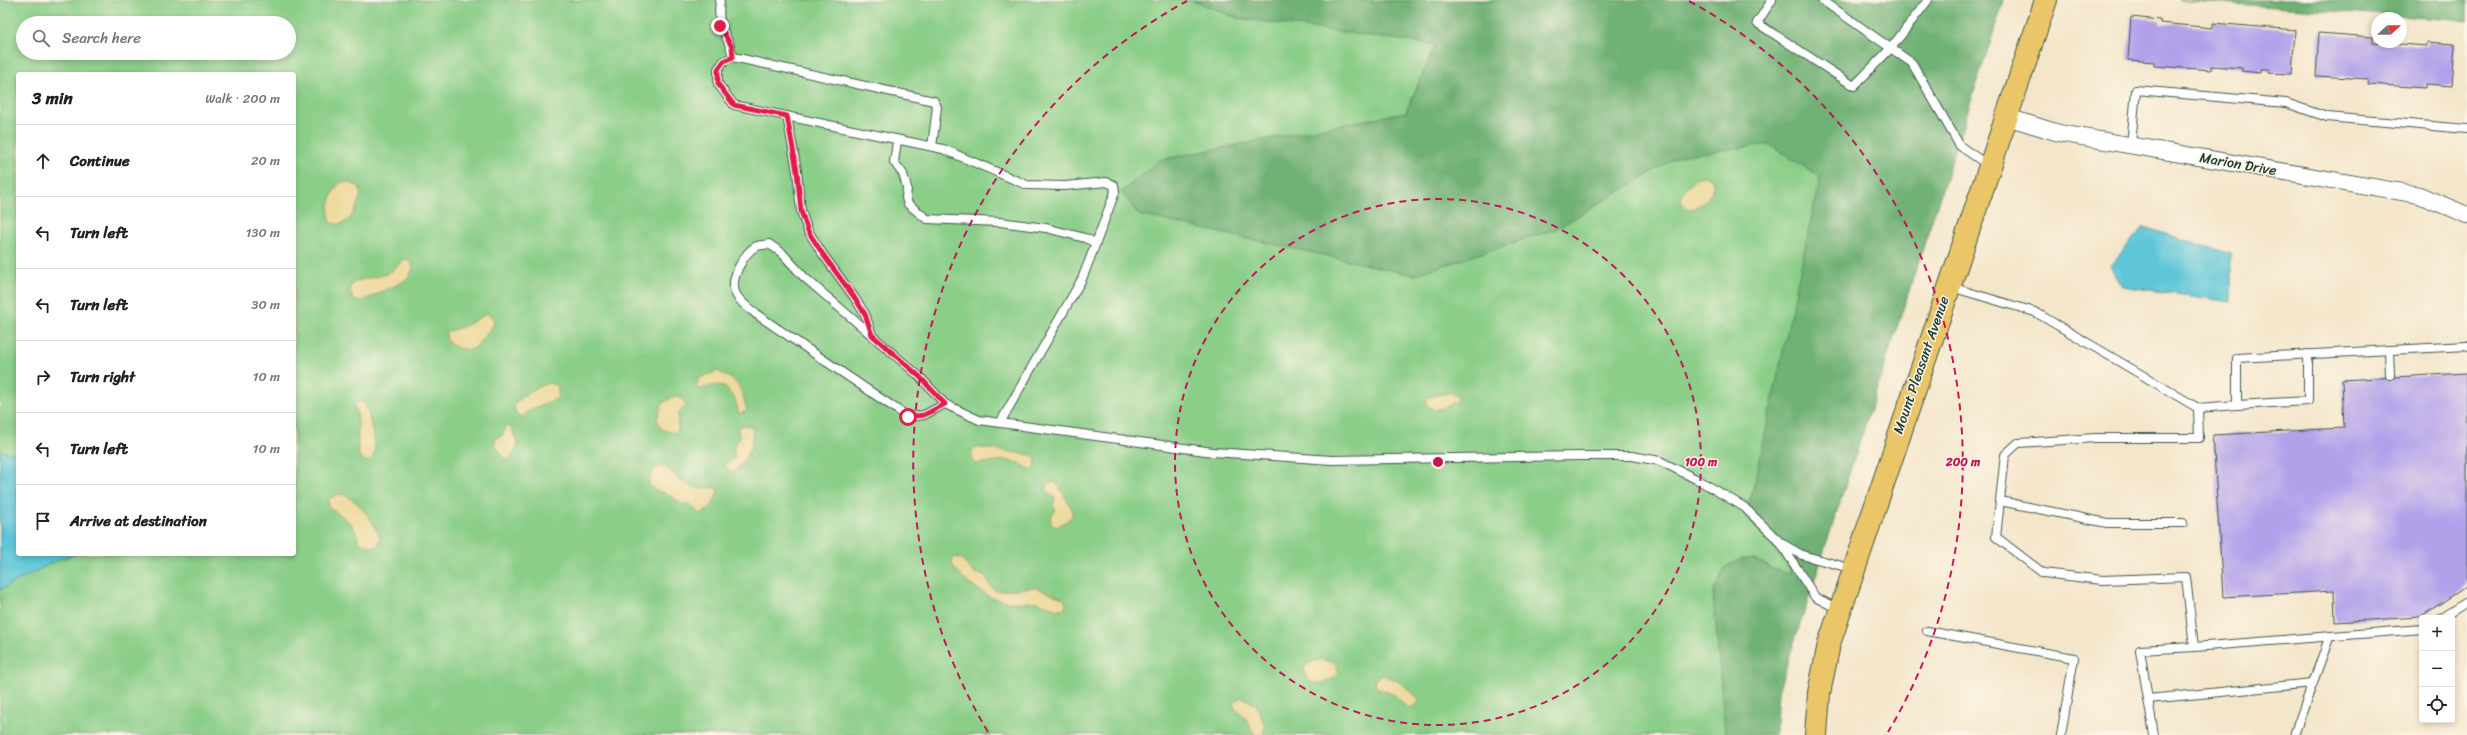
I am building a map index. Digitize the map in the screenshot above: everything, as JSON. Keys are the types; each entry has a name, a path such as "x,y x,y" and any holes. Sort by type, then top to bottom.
{"main road":[{"name":"Mount Pleasant Avenue","path":"1816,735 1819,693 1829,644 1948,286 2046,0"}],"street":[{"name":"Marion Drive","path":"2007,117 2059,133 2419,195 2467,215"}],"lane":[{"path":"720,0 718,16 720,26 732,47 733,57"},
{"path":"1772,0 1757,23 1854,86 1891,48 1928,0"},
{"path":"1822,0 1912,63 1960,146 1990,166"},
{"path":"932,147 937,108 934,101 733,57 724,61 718,69 718,84 726,98 734,105 897,141 943,149 1027,185 1065,186 1106,182 1114,185 1115,192 1082,279 1000,423"},
{"path":"2131,145 2136,90 2286,103 2327,117 2467,129"},
{"path":"787,116 794,152 801,211 808,231 865,314 872,335"},
{"path":"897,141 894,162 903,174 907,188 906,198 908,204 926,219 1000,222 1046,228 1085,238 1096,243"},
{"path":"945,404 924,415 908,417 894,409 742,302 734,291 736,275 741,263 757,246 769,244 782,253 804,277 919,376 945,404 979,420 1213,452 1332,460 1632,456 1660,461 1700,481 1744,507 1780,542 1815,597 1840,610"},
{"path":"1948,286 2035,312 2198,408 2308,400 2308,354"},
{"path":"2237,405 2238,358 2467,346"},
{"path":"2389,350 2390,375"},
{"path":"2194,647 2186,577 2102,580 2044,573 1996,537 2005,455 2018,443 2095,438 2199,438 2198,408"},
{"path":"2000,501 2107,523 2183,523"},
{"path":"1780,542 1802,554 1853,569"},
{"path":"2446,615 2467,602"},
{"path":"2154,735 2140,650 2329,638 2419,629"},
{"path":"1927,631 2074,658 2061,735"},
{"path":"2294,735 2329,638"},
{"path":"2148,698 2313,684"}],"green space":[{"path":"0,0 1192,0 1238,18 1436,44 1406,112 1160,160 1679,156 1697,153 1732,126 1829,158 1768,538 1790,569 1790,575 1773,569 1754,559 1740,735 0,735"},
{"path":"1192,0 2004,0 1778,692 1775,735 1725,735 1713,593 1725,567 1741,559 1754,559 1773,569 1790,574 1790,569 1764,536 1745,517 1755,482 1820,177 1769,144 1679,156 1556,229 1414,275 1139,215 1121,192 1160,160 1406,112 1436,45 1238,18"},
{"path":"2178,0 2467,0 2467,21 2407,17 2407,12 2371,12 2371,14"}],"sand":[{"path":"1700,176 1710,177 1713,182 1711,193 1704,202 1698,206 1688,209 1683,205 1681,200 1682,196 1687,187"},
{"path":"341,182 349,182 359,187 361,192 358,204 352,215 344,223 338,224 332,223 330,219 329,207 332,195"},
{"path":"405,259 411,261 413,269 408,278 399,284 359,302 352,299 350,287 355,282 388,274"},
{"path":"487,313 494,319 493,326 475,348 468,350 460,349 447,341 446,332 468,325"},
{"path":"717,371 731,378 741,390 747,411 739,414 735,399 724,386 717,385 698,389 696,387 699,378"},
{"path":"549,383 558,386 558,398 530,410 522,417 515,413 514,404 530,391"},
{"path":"1451,392 1458,396 1458,400 1444,408 1435,410 1427,406 1426,398"},
{"path":"674,396 681,397 686,405 678,414 678,431 673,433 661,429 657,419 662,404"},
{"path":"357,402 364,402 372,428 375,451 372,458 367,462 359,456 358,450 358,418 354,405"},
{"path":"744,425 751,426 753,430 751,448 737,470 731,473 724,465 734,459 734,445 740,439 737,428"},
{"path":"507,426 511,427 518,444 509,461 504,458 494,444 496,438 502,436"},
{"path":"976,447 1031,455 1036,460 1035,467 1032,470 1019,463 1004,460 976,464 972,461 972,450"},
{"path":"663,465 687,485 700,488 713,487 718,489 716,497 706,511 699,514 690,504 682,504 664,492 661,493 649,486 652,473"},
{"path":"1052,482 1057,483 1073,511 1071,518 1057,527 1052,525 1050,518 1056,510 1053,505 1055,498 1046,490 1047,485"},
{"path":"339,494 353,500 364,511 374,525 380,538 378,546 372,547 359,542 352,525 329,508 328,499"},
{"path":"955,557 962,559 973,572 984,576 994,590 1000,591 1034,587 1063,598 1066,604 1065,609 1057,609 1038,602 1007,602 990,597 968,583 953,567 952,561"},
{"path":"1320,659 1336,664 1339,673 1326,682 1310,682 1305,675 1304,668 1309,663"},
{"path":"1380,675 1396,680 1407,688 1419,700 1417,705 1408,708 1395,695 1377,688 1374,681"},
{"path":"1242,697 1256,705 1265,725 1263,735 1255,735 1245,717 1234,708 1233,702"}],"water":[{"path":"2143,227 2231,254 2231,302 2122,286 2110,266"},
{"path":"0,451 16,454 16,556 70,556 55,561 0,590"}],"building":[{"path":"2131,17 2160,20 2160,23 2213,28 2213,23 2295,30 2292,74 2269,73 2269,70 2260,70 2260,73 2242,71 2242,68 2211,66 2211,70 2155,66 2155,62 2128,60"},
{"path":"2319,33 2371,37 2371,48 2407,48 2407,45 2427,46 2427,42 2455,44 2452,86 2425,84 2425,88 2368,84 2369,79 2316,76"},
{"path":"2467,373 2467,586 2423,615 2419,615 2419,617 2335,622 2334,591 2223,597 2213,435 2344,428 2342,380"}],"route":[{"path":"720,26 732,47 733,57 724,61 718,69 718,84 726,98 734,105 787,116 797,171 801,211 808,231 865,314 872,335 919,376 945,404 924,415 908,417"}]}
